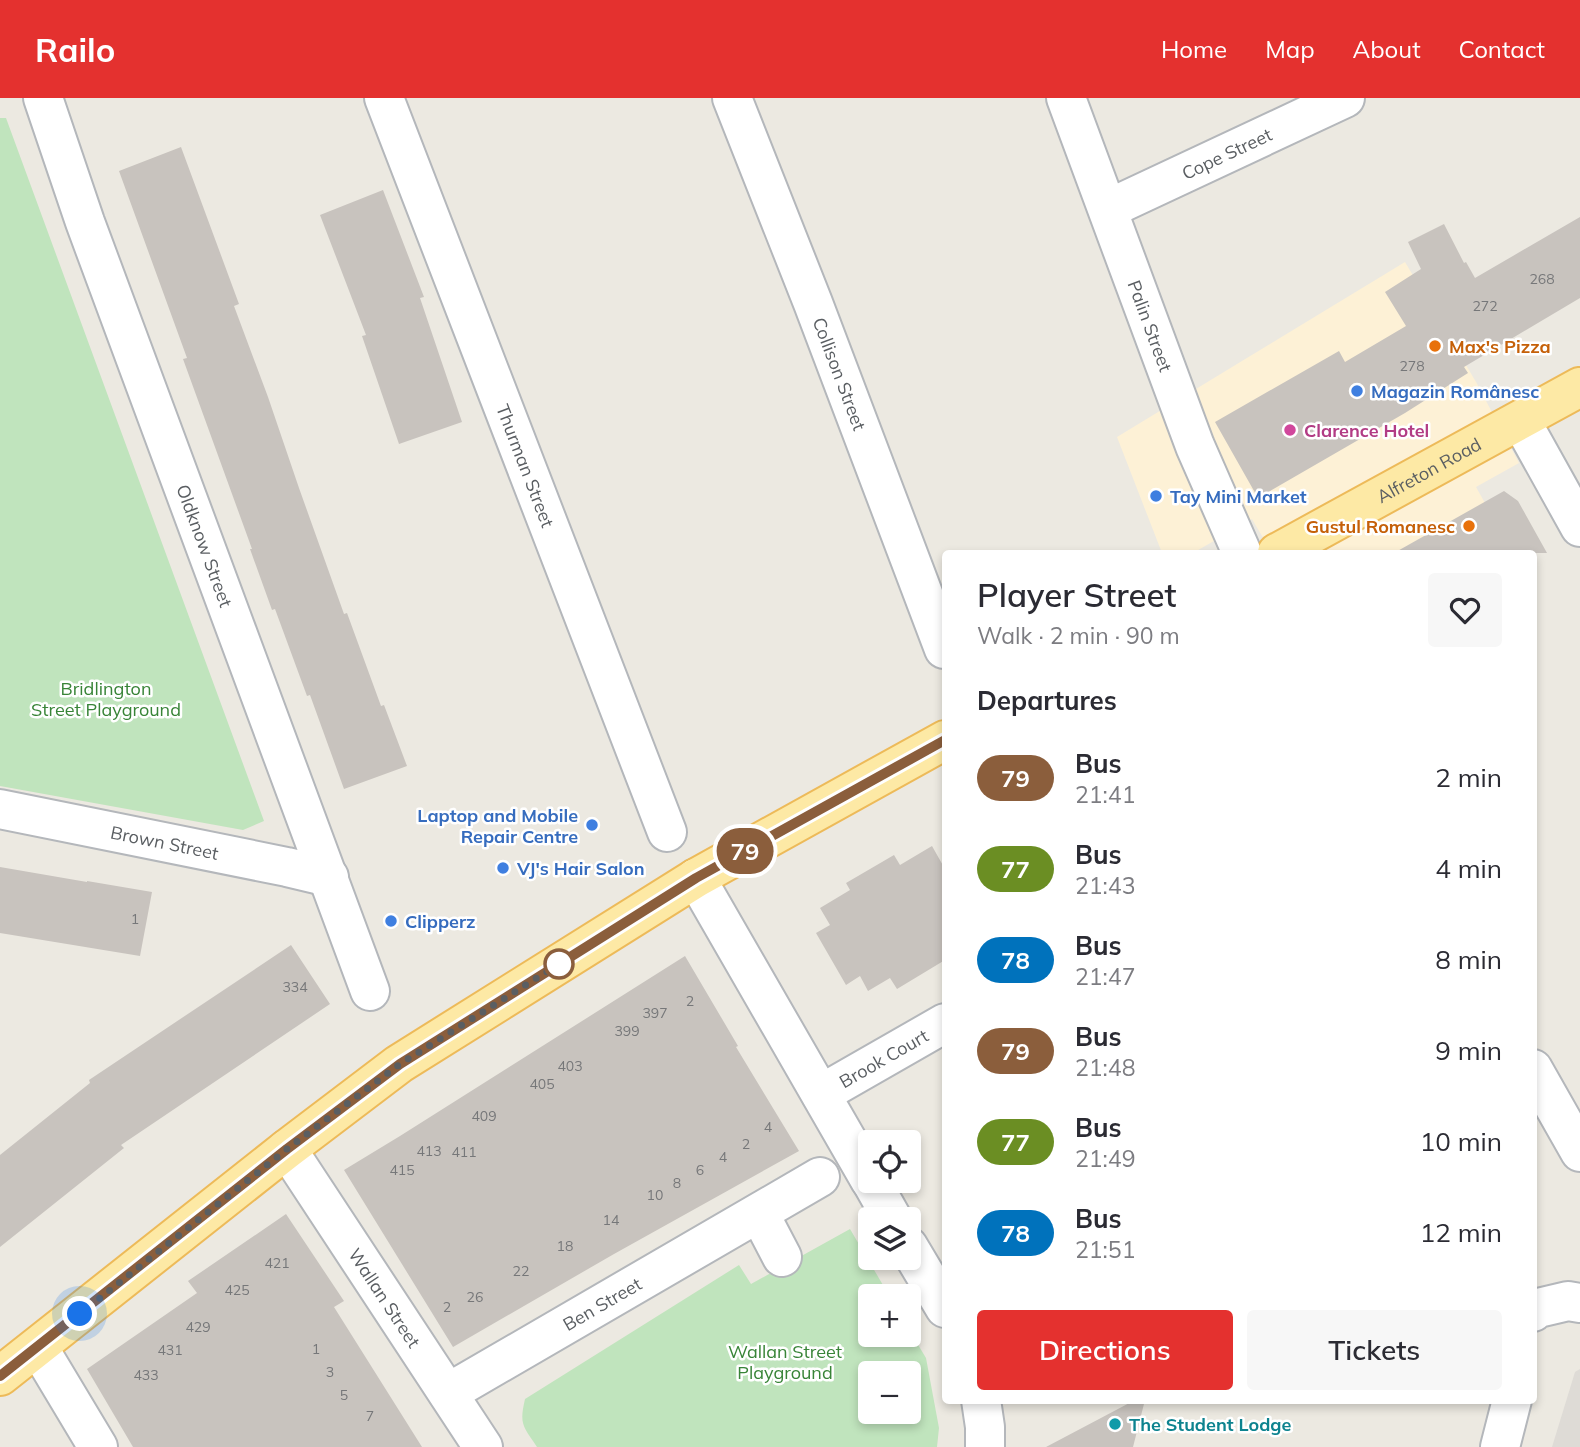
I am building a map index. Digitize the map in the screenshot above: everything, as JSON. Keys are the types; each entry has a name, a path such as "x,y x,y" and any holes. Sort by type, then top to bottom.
{"main road":[{"name":"Alfreton Road","path":"1283,550 1580,387"},
{"path":"0,1376 287,1149 400,1064 696,878 942,742"}],"street":[{"name":"Oldknow Street","path":"43,98 90,234 370,991"},
{"name":"Thurman Street","path":"384,98 667,832"},
{"name":"Collison Street","path":"732,98 942,644"},
{"name":"Palin Street","path":"1066,98 1195,446 1241,550"},
{"name":"Cope Street","path":"1108,209 1345,98"},
{"path":"1521,421 1580,527"},
{"name":"Brown Street","path":"0,809 328,877"},
{"path":"696,878 858,1160"},
{"name":"Brook Court","path":"821,1094 942,1025"},
{"path":"1537,1076 1580,1152"},
{"name":"Wallan Street","path":"287,1149 483,1447"},
{"name":"Ben Street","path":"448,1393 820,1177"},
{"path":"759,1213 782,1257"},
{"path":"921,1268 942,1303"},
{"path":"1537,1308 1568,1301 1580,1303"},
{"path":"38,1347 98,1447"},
{"path":"982,1404 985,1447"},
{"path":"1500,1447 1511,1404"}],"shaded area":[{"path":"1405,262 1476,382 1519,463 1476,487 1511,550 1270,550 1252,519 1198,550 1161,550 1117,437"},
{"path":"1580,1369 1580,1447 1552,1447 1575,1372"}],"green space":[{"name":"Bridlington Street Playground","path":"0,118 6,118 264,821 243,830 0,786"},
{"name":"Wallan Street Playground","path":"850,1229 858,1243 858,1270 874,1270 882,1284 858,1284 858,1347 919,1347 926,1358 939,1428 937,1447 537,1447 524,1425 522,1415 525,1399 739,1265 751,1284"}],"building":[{"path":"181,147 239,304 234,306 344,614 347,613 381,706 384,705 407,766 344,789 310,695 307,696 275,609 272,610 183,359 187,358 119,171"},
{"path":"383,190 424,297 420,298 462,422 399,444 362,336 366,335 320,215"},
{"path":"1580,217 1580,298 1464,367 1468,373 1405,413 1258,498 1215,422 1339,351 1345,362 1406,326 1385,292 1421,269 1408,242 1444,224 1475,278"},
{"path":"1504,491 1518,501 1547,553 1537,553 1537,550 1399,550"},
{"path":"932,846 942,864 942,962 897,989 890,978 868,991 860,976 846,985 816,933 830,925 820,908 850,890 846,883 894,855 900,865"},
{"path":"0,867 152,892 140,956 0,933"},
{"path":"291,945 330,1004 121,1145 124,1148 0,1247 0,1155 90,1083 89,1080"},
{"path":"685,956 799,1151 453,1347 344,1170"},
{"path":"286,1214 344,1301 334,1307 422,1447 133,1447 87,1369 197,1293 188,1281"},
{"name":"The Student Lodge","path":"1127,1404 1144,1404 1133,1447 1046,1447"}],"bus line":[{"name":"79","path":"0,1376 287,1149 400,1064 696,878 942,742"}],"place":[{"name":"Max's Pizza","path":"1435,346"},
{"name":"Magazin Românesc","path":"1357,391"},
{"name":"Clarence Hotel","path":"1290,430"},
{"name":"Tay Mini Market","path":"1156,496"},
{"name":"Gustul Romanesc","path":"1469,526"},
{"name":"Laptop and Mobile Repair Centre","path":"592,825"},
{"name":"VJ's Hair Salon","path":"503,868"},
{"name":"Clipperz","path":"391,921"},
{"name":"The Student Lodge","path":"1115,1424"}],"route":[{"path":"80,1314 287,1149 400,1064 559,964"}]}
